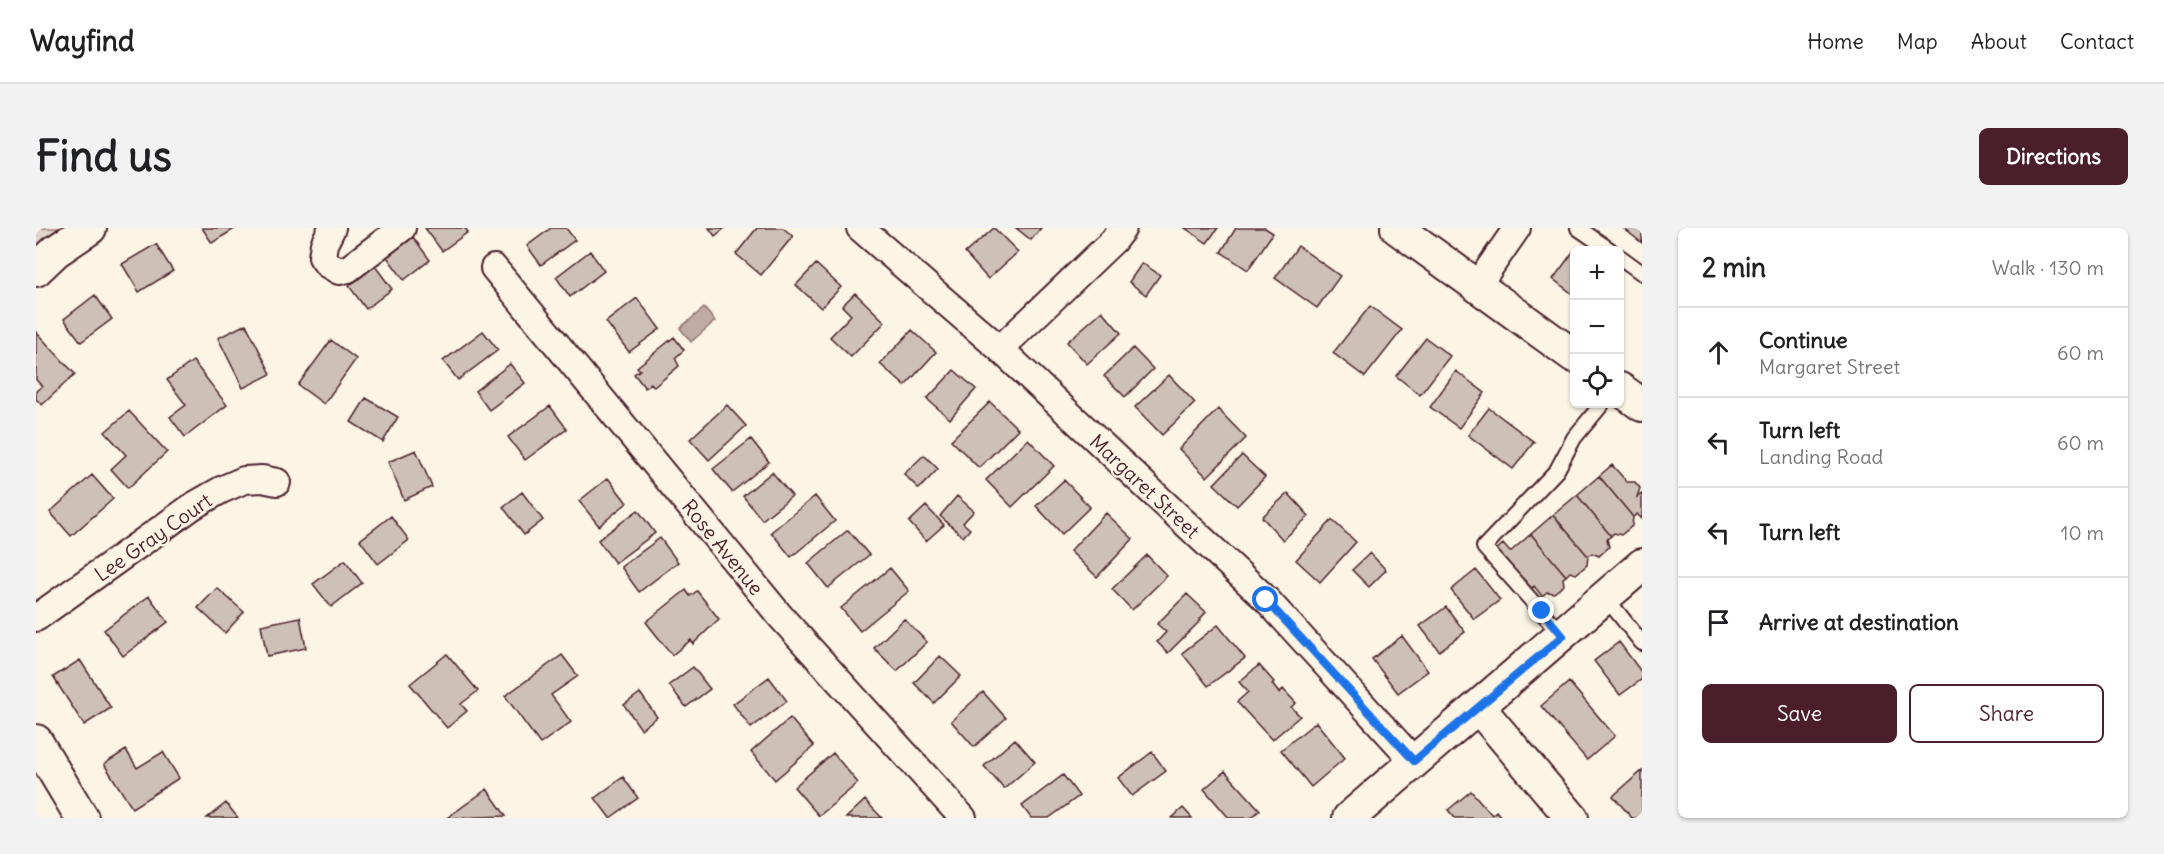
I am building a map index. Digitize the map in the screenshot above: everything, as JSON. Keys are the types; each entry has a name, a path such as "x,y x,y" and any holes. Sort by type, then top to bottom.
{"street":[{"path":"36,270 56,251 90,228"},
{"path":"332,228 324,244 322,257 327,264 339,271 348,269 402,228"},
{"name":"Margaret Street","path":"860,228 1000,349 1266,600 1414,761"},
{"path":"1000,349 1113,241 1123,228"},
{"path":"1397,228 1572,354"},
{"path":"1477,286 1517,228"},
{"name":"Rose Avenue","path":"494,268 781,617 963,818"},
{"path":"1624,392 1642,405"},
{"name":"Lee Gray Court","path":"36,618 193,506 221,490 243,480 262,479 277,482"},
{"path":"1349,818 1642,566"},
{"path":"1479,708 1572,818"},
{"path":"36,741 82,818"}],"lane":[{"path":"1578,228 1604,246"},
{"path":"1624,260 1642,273"},
{"path":"1563,636 1484,547 1557,470 1574,438 1599,408"},
{"path":"1606,598 1642,643"}],"shaded area":[{"path":"36,228 66,228 36,251"},
{"path":"704,308 715,321 691,342 680,328"}],"building":[{"path":"202,228 236,228 212,243"},
{"path":"425,228 465,228 468,232 442,251"},
{"path":"551,228 566,228 575,240 541,265 527,246"},
{"path":"709,228 725,228 715,236"},
{"path":"757,228 783,228 793,236 761,275 736,254"},
{"path":"994,228 1018,252 988,279 965,253"},
{"path":"1016,228 1041,228 1031,240"},
{"path":"1185,228 1218,228 1207,243"},
{"path":"1236,228 1265,228 1273,233 1248,270 1221,252"},
{"path":"1623,228 1642,228 1642,243"},
{"path":"413,237 430,260 404,280 387,257"},
{"path":"156,244 173,271 139,292 122,264"},
{"path":"1298,246 1340,276 1317,308 1275,278"},
{"path":"590,251 604,271 570,297 556,277"},
{"path":"1570,256 1570,292 1553,279"},
{"path":"1142,263 1160,275 1146,295 1129,282"},
{"path":"816,264 841,287 821,308 796,285"},
{"path":"375,266 392,289 366,309 349,286"},
{"path":"855,293 885,322 851,357 830,337 851,315 842,306"},
{"path":"95,295 112,319 81,342 64,319"},
{"path":"637,298 660,329 629,352 606,322"},
{"path":"1370,306 1402,330 1365,377 1333,353"},
{"path":"1102,311 1121,333 1087,364 1067,342"},
{"path":"246,324 271,374 243,388 218,338"},
{"path":"912,330 936,352 905,386 880,364"},
{"path":"483,331 498,350 458,380 443,361"},
{"path":"36,332 75,374 42,405 36,399 36,391 42,386 36,380"},
{"path":"674,337 684,350 675,358 679,366 654,387 651,383 645,388 634,374 640,370 637,367"},
{"path":"1426,338 1450,356 1420,395 1396,376"},
{"path":"331,340 356,359 324,404 298,385"},
{"path":"1133,348 1153,369 1125,397 1104,376"},
{"path":"193,361 227,405 185,437 170,417 186,405 167,380"},
{"path":"510,364 525,383 489,410 475,391"},
{"path":"954,370 976,389 950,419 927,399"},
{"path":"1456,371 1485,393 1459,428 1430,407"},
{"path":"1169,375 1195,403 1162,435 1135,407"},
{"path":"366,398 398,417 383,442 351,422"},
{"path":"990,402 1018,429 979,468 951,440"},
{"path":"727,405 746,426 709,460 690,439"},
{"path":"550,406 567,429 525,460 508,437"},
{"path":"1489,408 1534,442 1513,469 1468,435"},
{"path":"1218,409 1246,438 1207,477 1179,449"},
{"path":"129,411 167,452 128,488 111,469 126,455 105,432"},
{"path":"751,439 769,462 732,492 713,469"},
{"path":"1028,439 1054,466 1012,507 986,480"},
{"path":"416,450 432,487 404,500 388,462"},
{"path":"924,455 938,469 919,489 904,474"},
{"path":"1242,455 1265,477 1237,506 1214,484"},
{"path":"1612,465 1627,482 1635,482 1640,488 1637,497 1642,494 1642,519 1637,514 1633,517 1599,476"},
{"path":"772,472 792,496 762,520 743,496"},
{"path":"92,475 113,499 71,536 50,512"},
{"path":"1599,476 1633,517 1632,526 1621,535 1614,533 1611,536 1577,495"},
{"path":"608,478 627,503 599,526 579,501"},
{"path":"1064,480 1090,507 1062,534 1036,506"},
{"path":"522,492 543,520 524,535 503,507"},
{"path":"1288,493 1309,516 1283,540 1262,517"},
{"path":"1577,495 1611,536 1607,539 1609,547 1599,556 1592,553 1588,556 1553,515"},
{"path":"815,496 835,521 791,557 771,532"},
{"path":"957,496 974,511 963,523 970,529 963,537 940,516"},
{"path":"926,506 944,525 926,541 909,522"},
{"path":"638,510 655,533 615,563 598,540"},
{"path":"1106,513 1133,539 1097,577 1070,551"},
{"path":"1553,515 1588,556 1587,565 1576,574 1570,572 1566,576 1531,534"},
{"path":"391,516 409,540 378,564 360,540"},
{"path":"1332,520 1356,542 1320,582 1296,560"},
{"path":"848,530 869,555 828,588 808,563"},
{"path":"1531,534 1566,576 1563,578 1564,585 1554,593 1547,592 1542,596 1534,586 1529,591 1495,551 1503,544 1510,552"},
{"path":"660,538 678,562 639,592 621,567"},
{"path":"1370,553 1386,570 1369,587 1352,570"},
{"path":"1147,555 1167,576 1132,610 1112,589"},
{"path":"345,560 362,583 331,607 313,584"},
{"path":"890,568 909,591 860,631 841,608"},
{"path":"1476,570 1500,600 1474,619 1451,590"},
{"path":"217,588 244,612 225,633 198,608"},
{"path":"686,590 690,596 697,591 719,619 693,644 691,640 672,655 646,622"},
{"path":"1187,594 1206,612 1168,653 1157,642 1166,632 1157,624"},
{"path":"149,596 168,622 123,656 104,630"},
{"path":"1446,607 1465,632 1439,651 1420,626"},
{"path":"300,617 306,648 267,656 261,625"},
{"path":"904,619 927,642 897,671 874,648"},
{"path":"1218,625 1245,658 1208,686 1182,653"},
{"path":"1402,636 1428,671 1398,693 1372,659"},
{"path":"1619,642 1642,673 1642,679 1620,695 1594,661"},
{"path":"447,654 478,691 461,704 467,711 447,728 410,684"},
{"path":"562,655 578,676 551,695 571,722 540,744 505,696"},
{"path":"940,656 961,676 934,703 914,683"},
{"path":"80,660 111,708 84,725 53,677"},
{"path":"1259,665 1274,682 1272,684 1279,693 1283,689 1296,703 1291,707 1300,716 1272,740 1237,702 1248,692 1239,682"},
{"path":"693,667 710,689 686,707 669,685"},
{"path":"769,677 787,701 751,728 733,704"},
{"path":"1569,682 1615,736 1587,760 1541,706"},
{"path":"983,692 1006,718 974,747 951,721"},
{"path":"640,693 657,717 641,729 624,705"},
{"path":"790,718 814,746 775,780 751,752"},
{"path":"1316,722 1345,758 1311,787 1281,750"},
{"path":"1015,739 1035,762 1004,789 984,766"},
{"path":"126,750 137,768 163,752 179,778 132,808 104,764"},
{"path":"1152,752 1166,771 1132,796 1118,778"},
{"path":"833,753 858,783 819,816 794,787"},
{"path":"1225,771 1260,810 1251,818 1229,818 1204,789"},
{"path":"1642,771 1642,818 1632,818 1613,796"},
{"path":"1063,775 1079,796 1049,818 1031,818 1022,806"},
{"path":"623,777 638,798 610,818 595,798"},
{"path":"487,789 506,816 447,818"},
{"path":"1471,791 1492,815 1496,811 1502,818 1455,818 1448,810"},
{"path":"865,800 882,818 846,818"},
{"path":"226,803 238,818 207,818"},
{"path":"1183,808 1192,818 1172,818"}],"route":[{"path":"1266,600 1414,761 1563,636 1542,611"}]}
